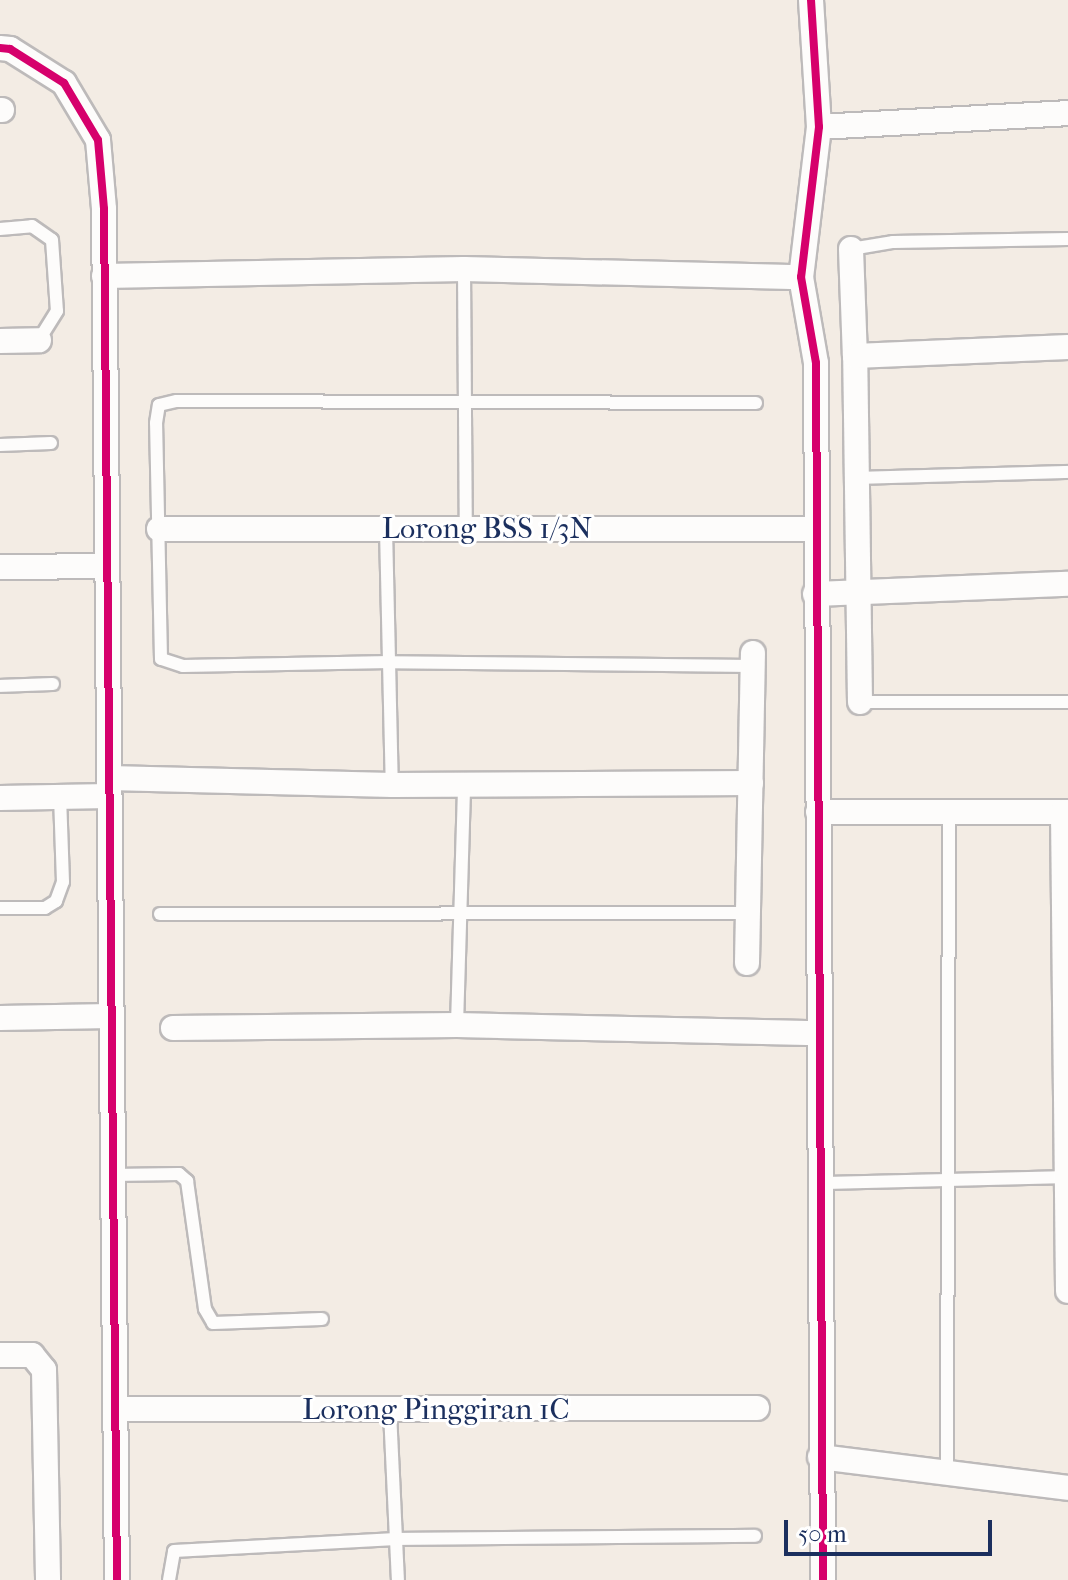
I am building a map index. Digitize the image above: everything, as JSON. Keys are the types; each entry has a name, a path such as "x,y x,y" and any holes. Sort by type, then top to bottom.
{"street":[{"path":"811,0 819,127 801,277 816,363 814,529 823,1580"},
{"path":"0,48 64,83 98,140 104,276 117,1580"},
{"path":"819,127 1068,113"},
{"path":"851,249 855,356 853,478 860,593 860,702"},
{"path":"104,276 464,269 801,277"},
{"path":"0,341 39,340"},
{"path":"855,356 1068,347"},
{"name":"Lorong BSS 1/3N","path":"159,529 814,529"},
{"path":"0,567 107,566"},
{"path":"815,594 1068,584"},
{"path":"747,963 752,660"},
{"path":"0,798 60,797 109,787 751,783"},
{"path":"818,812 1065,812 1063,1177 1068,1291"},
{"path":"0,1018 111,1016"},
{"path":"173,1028 457,1025 818,1033"},
{"path":"0,1355 32,1355 44,1370 48,1580"},
{"name":"Lorong Pinggiran 1C","path":"115,1409 390,1412 757,1408"},
{"path":"820,1457 1068,1488"}],"lane":[{"path":"0,229 32,226 52,240 57,311 39,340"},
{"path":"851,249 893,242 1068,239"},
{"path":"464,269 466,527"},
{"path":"752,660 183,666 161,659 159,405 756,403"},
{"path":"0,445 51,443"},
{"path":"853,478 1068,472"},
{"path":"386,529 392,785"},
{"path":"0,686 53,684"},
{"path":"860,702 1068,702"},
{"path":"457,1025 457,917 464,784"},
{"path":"0,908 45,908 56,901 63,882 60,797"},
{"path":"947,1472 949,813"},
{"path":"160,914 457,917 746,913"},
{"path":"113,1175 179,1174 187,1181 205,1309 213,1323 322,1319"},
{"path":"821,1183 1063,1177"},
{"path":"390,1412 398,1580"},
{"path":"169,1580 174,1551 396,1539 755,1536"}],"cycle path":[{"path":"811,0 819,127 801,277 816,363 823,1580"},
{"path":"0,48 10,49 64,83 98,140 104,209 117,1580"}]}
